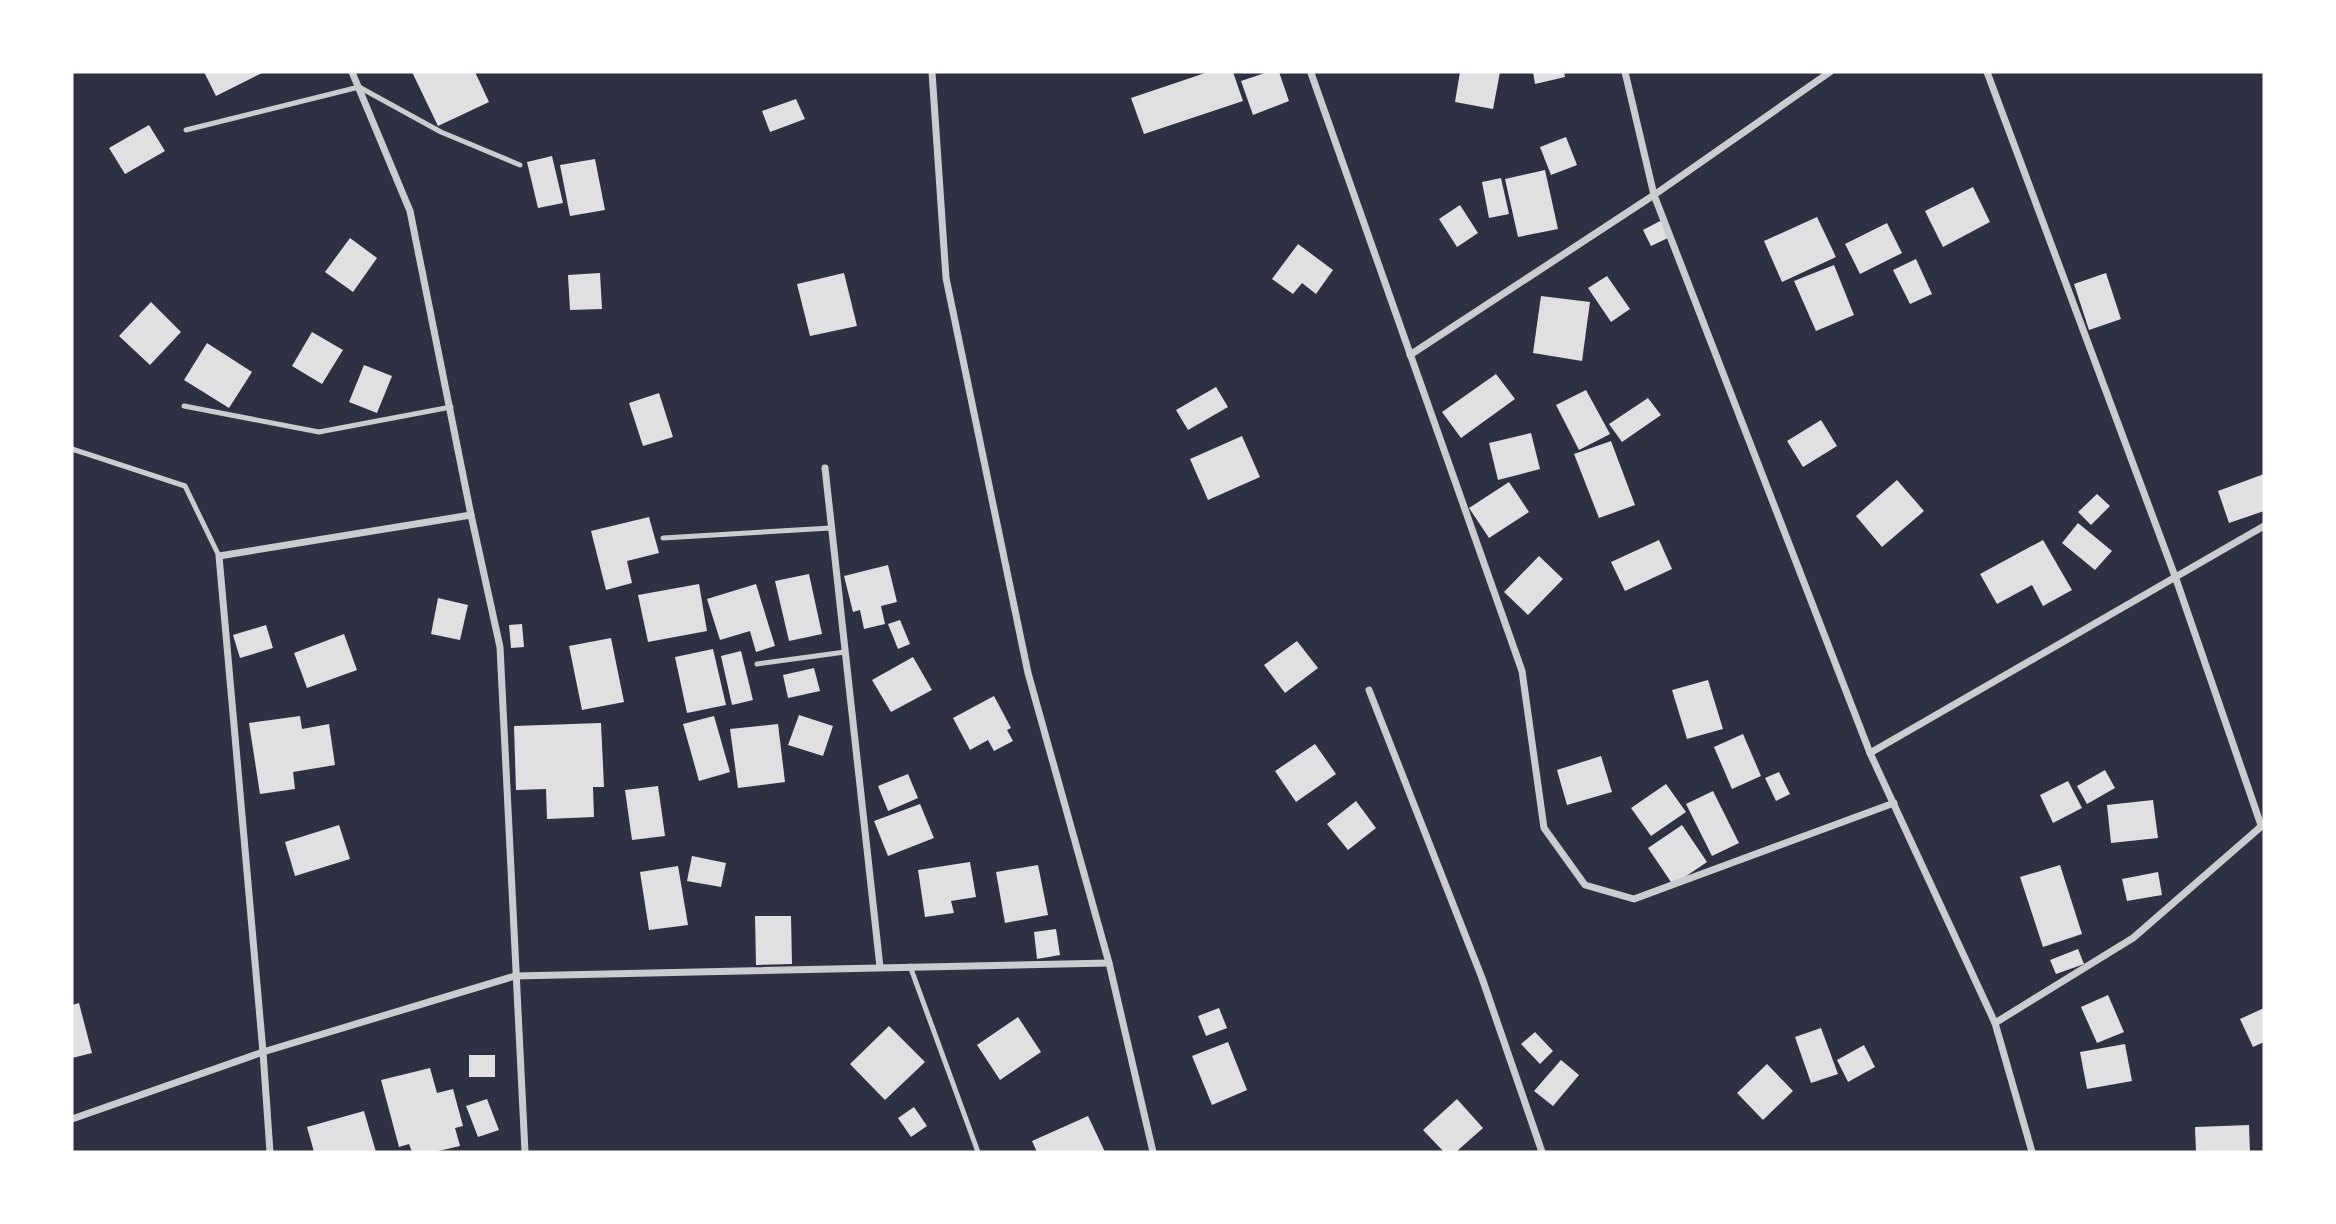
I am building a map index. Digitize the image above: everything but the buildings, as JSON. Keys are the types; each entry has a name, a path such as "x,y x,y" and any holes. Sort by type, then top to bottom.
{"street":[{"path":"352,72 410,211 500,646 514,976 525,1152"},
{"path":"932,72 946,278 1028,673 1109,963 1153,1152"},
{"path":"1625,72 1654,195 1870,754 1995,1023 2032,1152"},
{"path":"1410,355 1654,195 1830,72"},
{"path":"1987,72 2176,579 2263,824 2133,938 1995,1023"},
{"path":"1311,73 1522,671 1544,828 1585,885 1634,899 1894,803"},
{"path":"825,468 880,967"},
{"path":"270,1152 219,556 471,515"},
{"path":"1870,754 2264,526"},
{"path":"1369,690 1482,978 1542,1152"},
{"path":"72,1119 263,1052 514,976 1109,963"}],"lane":[{"path":"186,130 359,88 440,132 520,165"},
{"path":"184,406 319,432 451,407"},
{"path":"72,449 185,486 219,556"},
{"path":"663,538 831,528"},
{"path":"757,664 845,652"},
{"path":"909,966 978,1152"}]}
